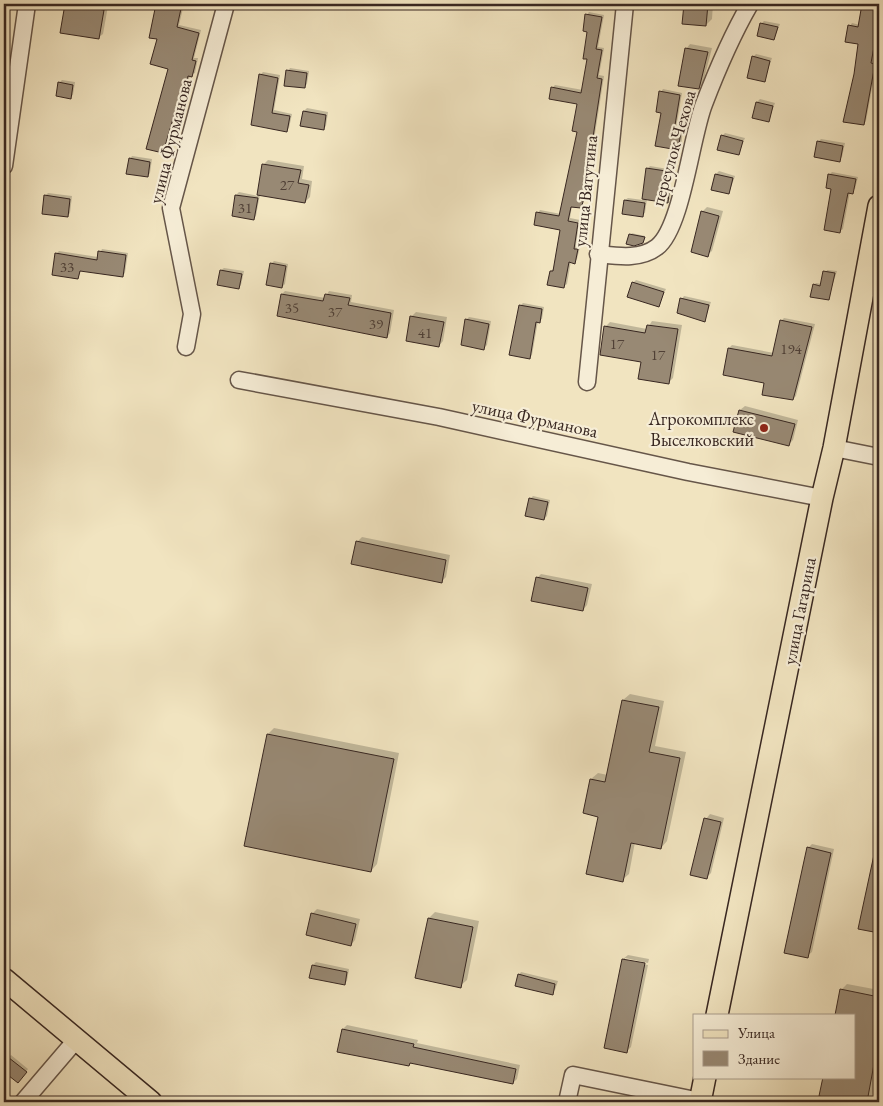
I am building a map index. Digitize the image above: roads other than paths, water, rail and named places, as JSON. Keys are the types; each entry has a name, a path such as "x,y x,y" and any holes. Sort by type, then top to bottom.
{"main road":[{"name":"улица Гагарина","path":"717,1014 822,498 834,448 879,206"},
{"path":"4,979 151,1102"},
{"path":"700,1102 705,1078"}],"street":[{"path":"4,166 27,4"},
{"name":"улица Фурманова","path":"186,347 192,314 171,208 226,4"},
{"name":"улица Ватутина","path":"587,382 598,254 625,4"},
{"name":"переулок Чехова","path":"598,254 638,256 657,247 668,235 678,205 704,105 737,27 750,4"},
{"name":"улица Фурманова","path":"239,380 439,417 688,472 822,498"},
{"path":"834,448 879,456"},
{"path":"23,1102 76,1040"},
{"path":"567,1102 574,1075 700,1102"}],"place":[{"name":"Агрокомплекс Выселковский","path":"764,428"}]}
